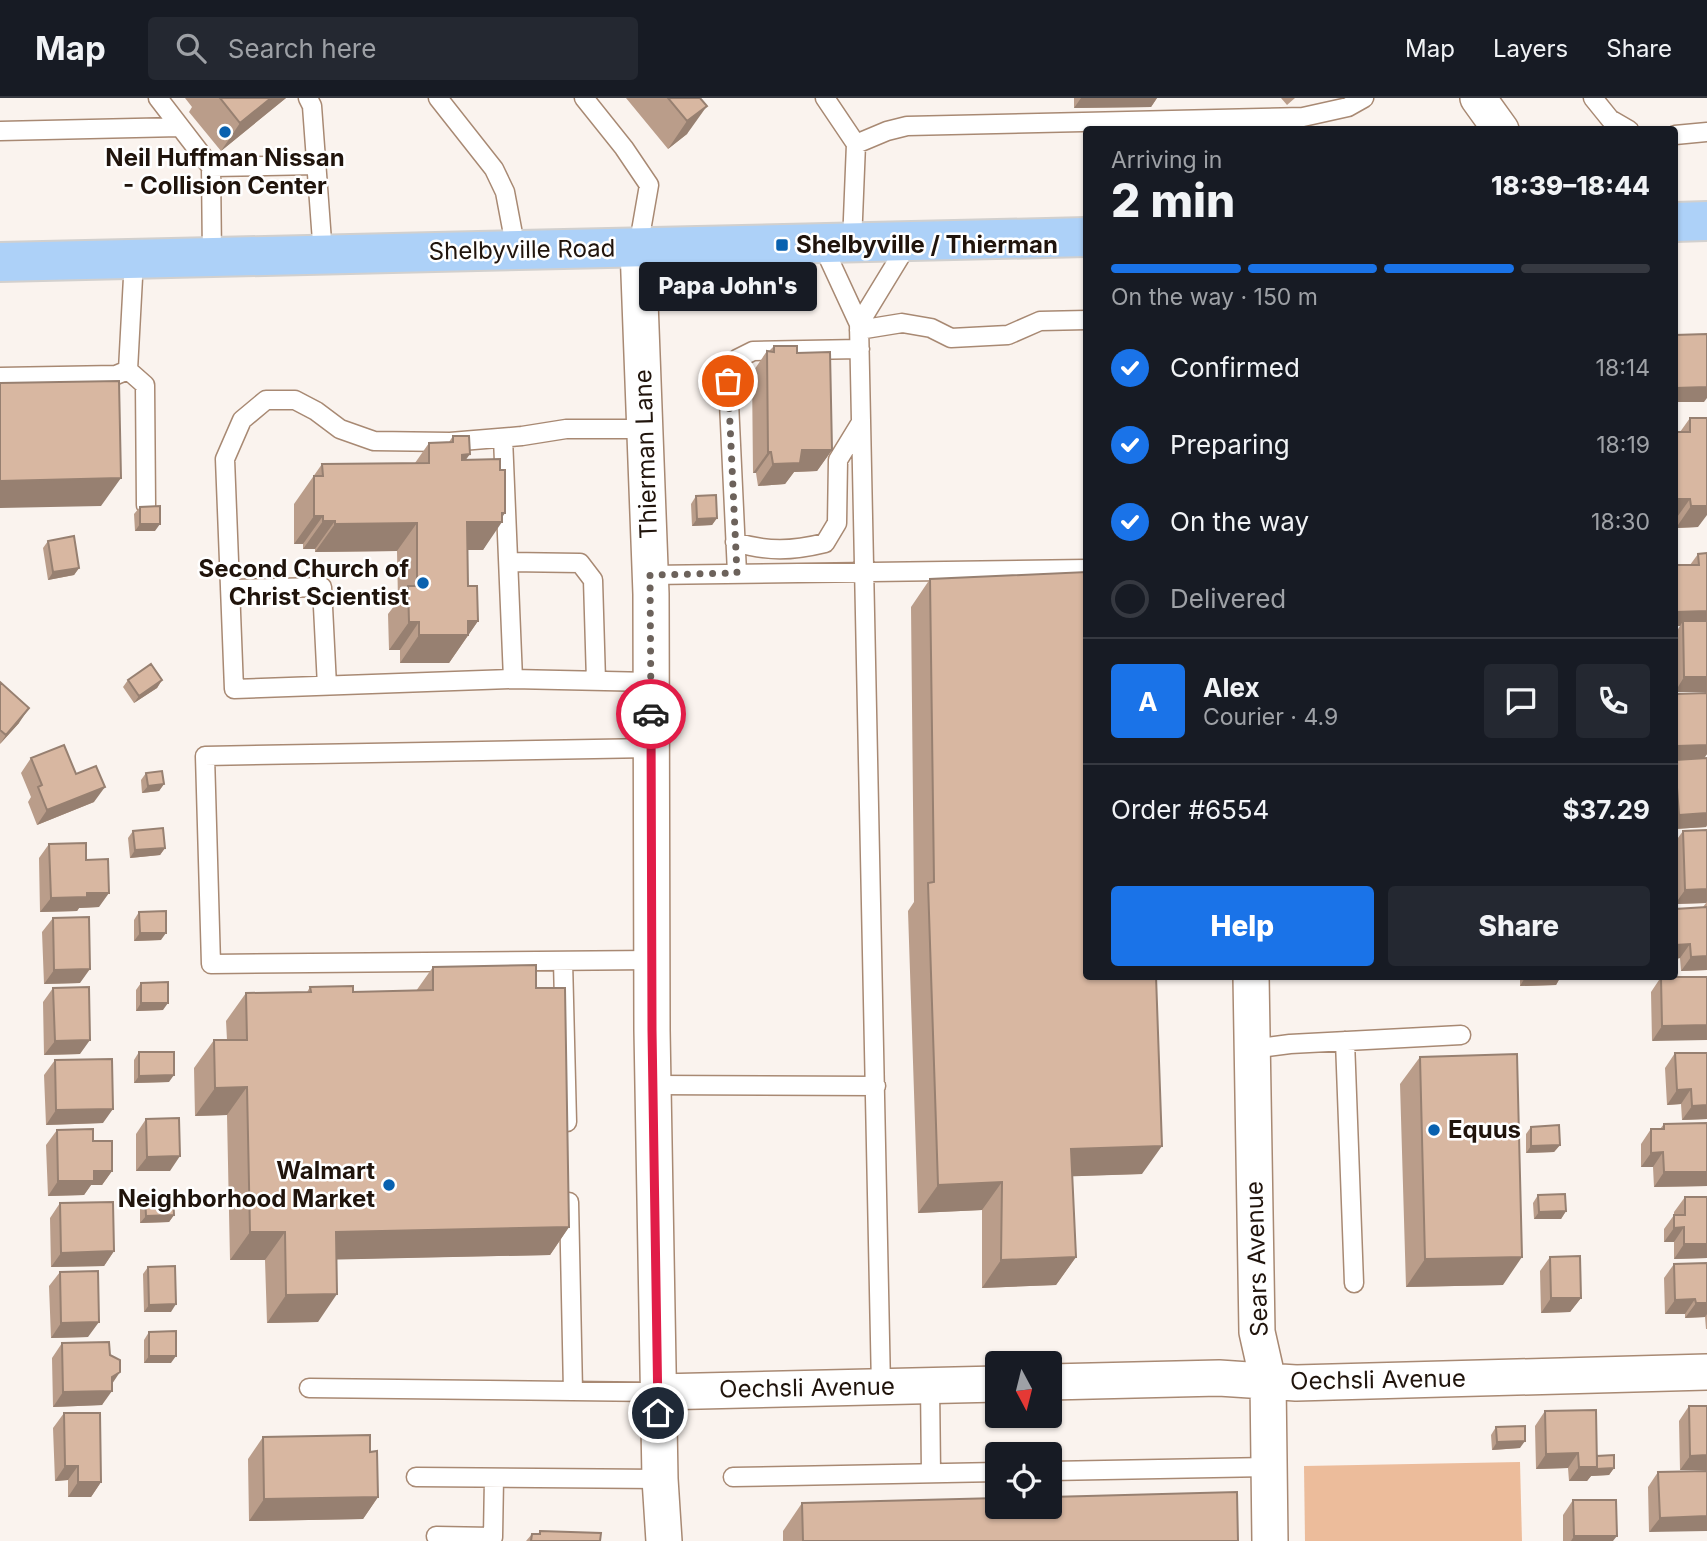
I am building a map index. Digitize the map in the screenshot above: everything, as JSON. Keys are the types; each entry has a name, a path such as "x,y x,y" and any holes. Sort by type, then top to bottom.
{"main road":[{"path":"1678,222 1707,221"},
{"name":"Shelbyville Road","path":"0,261 1083,237"}],"street":[{"path":"1478,98 1498,126"},
{"name":"Thierman Lane","path":"638,248 650,575 653,1085 660,1479 664,1541"},
{"name":"Sears Avenue","path":"1251,980 1257,1332 1268,1381 1270,1541"},
{"name":"Oechsli Avenue","path":"1062,1382 1219,1378 1296,1383 1707,1372"},
{"name":"Oechsli Avenue","path":"658,1392 985,1384"}],"lane":[{"path":"158,98 211,167 212,257"},
{"path":"309,98 312,106 323,255"},
{"path":"438,98 494,169 505,191 516,250"},
{"path":"584,98 624,148 649,185 638,248"},
{"path":"825,98 856,144 837,244 859,327 860,349 881,1387"},
{"path":"856,144 887,131 908,126 1303,117 1348,107 1364,98"},
{"path":"1593,98 1610,119 1622,126"},
{"path":"0,131 180,127"},
{"path":"1678,135 1707,132"},
{"path":"211,167 317,165"},
{"path":"859,327 909,242"},
{"path":"128,370 134,259"},
{"path":"859,327 902,323 931,328 951,338 1008,335 1040,321 1083,320"},
{"path":"737,573 728,381 737,359 753,351 860,349"},
{"path":"0,377 116,375 128,370"},
{"path":"128,370 145,385 146,505"},
{"path":"645,429 566,429 450,442 374,441 340,429 316,411 295,400 266,400 242,420 225,458 234,688 513,679 651,682"},
{"path":"735,542 761,550 799,549 825,543 837,523 838,460 861,422"},
{"path":"503,438 513,679"},
{"path":"509,562 580,562 593,580 596,681"},
{"path":"650,575 1083,569"},
{"path":"230,589 322,587 327,685"},
{"path":"651,748 205,755 211,964 652,960"},
{"path":"563,961 568,1142"},
{"path":"1251,1049 1290,1044 1461,1035"},
{"path":"1345,1041 1354,1283"},
{"path":"653,1085 876,1086"},
{"path":"568,1182 573,1391"},
{"path":"930,1385 931,1473"},
{"path":"309,1388 658,1392"},
{"path":"1062,1471 1268,1467"},
{"path":"733,1477 985,1472"},
{"path":"416,1477 660,1479"},
{"path":"436,1536 493,1537 494,1478"}],"shaded area":[{"path":"1520,1462 1522,1541 1305,1541 1304,1466"}],"building":[{"path":"220,98 271,98 240,123"},
{"path":"668,98 700,98 707,106 687,121"},
{"path":"1707,334 1707,387 1678,388 1678,335"},
{"path":"774,346 797,346 797,353 830,352 832,450 802,450 800,463 773,464 771,452 768,452 767,351 774,352"},
{"path":"119,381 121,478 0,481 0,383"},
{"path":"1690,418 1707,418 1707,506 1691,506 1690,499 1678,499 1678,432 1690,432"},
{"path":"453,436 469,436 470,454 462,455 462,460 500,459 500,470 505,470 505,513 502,513 502,522 467,522 468,586 477,586 478,621 468,621 468,635 419,635 419,622 409,622 408,586 417,586 417,523 335,524 335,521 323,521 323,516 314,516 314,476 323,476 322,464 429,463 429,443 453,442"},
{"path":"716,495 717,518 697,519 696,496"},
{"path":"160,506 160,524 140,524 140,507"},
{"path":"74,536 79,568 53,572 48,541"},
{"path":"1707,553 1707,611 1678,612 1678,565 1699,565 1698,554"},
{"path":"1083,572 1083,980 1156,980 1162,1146 1071,1149 1076,1257 1001,1260 1002,1182 938,1185 928,883 934,882 930,579"},
{"path":"1683,621 1707,621 1707,677 1684,677"},
{"path":"151,664 162,680 139,696 128,680"},
{"path":"0,682 29,708 6,735 0,730"},
{"path":"1707,693 1707,745 1678,746 1678,694"},
{"path":"64,745 76,774 96,766 105,787 47,810 38,787 42,785 31,758"},
{"path":"1707,758 1707,813 1679,815 1678,760"},
{"path":"162,771 164,784 148,786 146,773"},
{"path":"163,828 165,848 135,850 133,831"},
{"path":"1707,830 1707,889 1685,890 1683,831"},
{"path":"86,843 86,860 108,859 109,893 51,898 49,844"},
{"path":"1707,907 1707,956 1691,957 1690,944 1678,945 1678,909"},
{"path":"166,911 166,933 140,933 139,912"},
{"path":"89,917 90,969 54,970 53,918"},
{"name":"Walmart Neighborhood Market","path":"536,965 536,988 565,988 569,1227 336,1232 337,1294 286,1295 285,1232 250,1232 247,1087 215,1088 214,1040 247,1040 246,993 311,992 310,987 353,986 353,992 433,990 433,967"},
{"path":"1707,977 1707,1025 1662,1026 1661,980"},
{"path":"168,982 168,1003 141,1003 141,983"},
{"path":"89,987 90,1040 55,1041 53,988"},
{"path":"139,1052 174,1052 174,1075 139,1076"},
{"path":"1675,1053 1707,1053 1707,1105 1692,1106 1691,1089 1677,1090"},
{"path":"1517,1054 1522,1257 1425,1259 1420,1057"},
{"path":"112,1059 113,1109 56,1110 55,1060"},
{"path":"179,1118 180,1156 147,1157 146,1119"},
{"path":"1707,1123 1707,1172 1664,1172 1663,1152 1651,1153 1651,1129 1664,1129 1664,1124"},
{"path":"1559,1125 1560,1145 1531,1146 1531,1127"},
{"path":"93,1129 93,1141 112,1141 112,1171 94,1171 94,1181 58,1181 57,1130"},
{"path":"1565,1194 1566,1211 1539,1212 1538,1195"},
{"path":"173,1195 174,1215 146,1216 145,1196"},
{"path":"1685,1197 1707,1197 1707,1244 1684,1244 1684,1227 1674,1228 1674,1215 1685,1215"},
{"path":"113,1202 114,1251 61,1253 60,1203"},
{"path":"1580,1256 1581,1298 1551,1298 1550,1257"},
{"path":"1707,1263 1707,1303 1696,1303 1695,1299 1675,1300 1674,1264"},
{"path":"175,1266 176,1304 149,1305 148,1267"},
{"path":"98,1271 99,1322 61,1323 60,1272"},
{"path":"176,1331 176,1356 149,1356 149,1332"},
{"path":"109,1342 110,1355 120,1360 120,1372 112,1377 112,1391 63,1392 62,1343"},
{"path":"1689,1406 1707,1406 1707,1455 1690,1456"},
{"path":"1596,1410 1597,1467 1579,1467 1578,1453 1546,1454 1545,1411"},
{"path":"64,1413 100,1413 101,1482 78,1482 78,1466 65,1466"},
{"path":"1525,1426 1525,1441 1497,1442 1496,1427"},
{"path":"370,1435 370,1452 377,1451 378,1497 264,1499 263,1437"},
{"path":"1614,1455 1614,1468 1596,1469 1597,1456"},
{"path":"1707,1471 1707,1516 1660,1518 1658,1472"},
{"path":"1237,1492 1238,1541 803,1541 802,1503 985,1498 985,1519 1062,1519 1062,1497"},
{"path":"1573,1500 1616,1500 1617,1536 1574,1536"},
{"path":"540,1531 601,1533 600,1541 531,1541 532,1534 540,1534"}],"way so far":[{"path":"651,714 650,575 737,573 728,381"}],"place":[{"name":"Neil Huffman Nissan - Collision Center","path":"225,132"},
{"name":"Shelbyville / Thierman","path":"782,245"},
{"name":"Papa John's","path":"728,381"},
{"name":"Second Church of Christ Scientist","path":"423,583"},
{"name":"Equus","path":"1434,1130"},
{"name":"Walmart Neighborhood Market","path":"389,1185"}],"route":[{"path":"651,714 652,1030 658,1413"}]}
